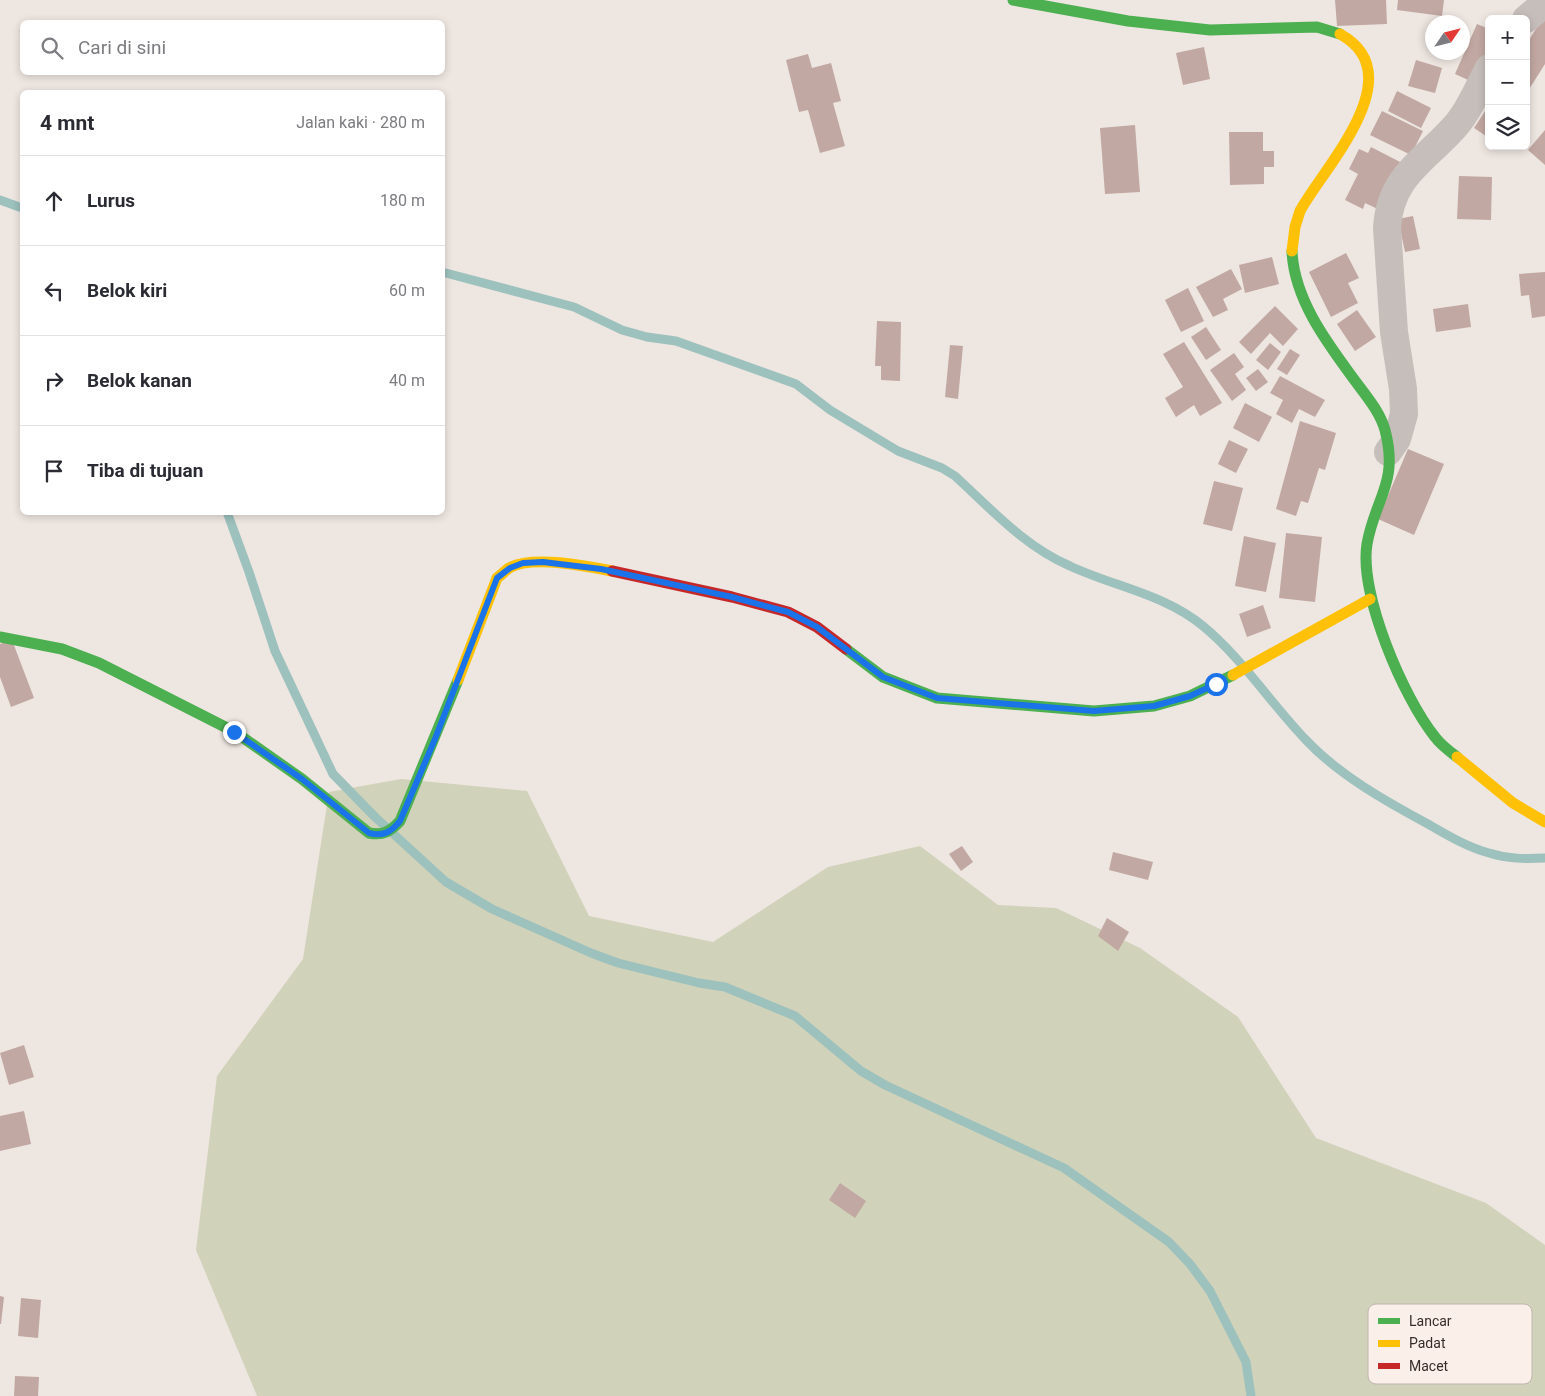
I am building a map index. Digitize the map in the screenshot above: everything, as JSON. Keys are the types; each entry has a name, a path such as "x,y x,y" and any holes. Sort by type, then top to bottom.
{"street":[{"path":"1013,0 1128,21 1210,30 1317,27 1334,30 1353,40 1367,58 1368,87 1355,126 1297,218 1292,241 1293,265 1297,283 1320,326 1379,416 1385,430 1389,474 1366,547 1370,599 1375,616 1410,700 1437,740 1506,800 1545,822"},
{"path":"1530,16 1545,3"},
{"path":"1388,452 1397,439 1404,414 1404,389 1394,332 1387,228 1388,213 1395,193 1408,172 1459,122 1485,75"},
{"path":"0,637 62,650 99,664 202,715 234,732 302,779 369,833 377,836 392,831 400,821 435,739 497,578 510,568 523,563 543,562 601,569 732,597 788,612 817,627 883,677 937,698 1094,711 1154,706 1190,696 1216,684 1370,599"}],"green space":[{"path":"401,779 527,791 589,916 713,942 828,867 920,846 998,905 1056,908 1140,948 1238,1017 1316,1138 1486,1203 1545,1245 1545,1396 257,1396 196,1250 217,1076 303,959 329,792"}],"building":[{"path":"1335,0 1386,0 1387,24 1337,26"},
{"path":"1398,0 1444,0 1442,15 1397,10"},
{"path":"1545,14 1545,64 1530,88 1530,60 1530,38"},
{"path":"1477,24 1485,27 1485,67 1477,84 1455,74 1461,60 1470,60 1470,40"},
{"path":"1204,47 1210,79 1183,85 1176,53"},
{"path":"808,54 812,68 831,63 841,101 833,103 845,146 820,153 808,110 799,112 786,60"},
{"path":"1416,60 1442,68 1435,93 1408,86"},
{"path":"1397,91 1431,108 1421,128 1388,111"},
{"path":"1382,111 1423,131 1411,155 1370,135"},
{"path":"1485,111 1485,135 1474,128"},
{"path":"1135,125 1140,192 1105,194 1100,128"},
{"path":"1545,130 1545,165 1528,150 1530,150"},
{"path":"1229,132 1263,132 1263,151 1274,151 1274,167 1264,167 1264,184 1230,185"},
{"path":"1371,147 1404,164 1380,210 1365,203 1363,209 1345,200 1358,174 1349,169 1359,149 1368,153"},
{"path":"1459,176 1492,177 1491,220 1457,219"},
{"path":"1413,216 1420,249 1405,252 1398,219"},
{"path":"1346,253 1359,278 1348,283 1358,303 1331,317 1309,272"},
{"path":"1272,257 1279,284 1245,293 1239,265"},
{"path":"1231,269 1242,289 1223,299 1228,310 1213,317 1196,287"},
{"path":"1545,272 1545,316 1532,318 1529,295 1521,296 1519,274"},
{"path":"1188,288 1204,321 1181,332 1165,300"},
{"path":"1468,304 1471,327 1436,332 1433,309"},
{"path":"1275,306 1298,329 1283,346 1270,333 1251,354 1239,342"},
{"path":"1357,310 1376,337 1355,351 1337,324"},
{"path":"877,321 901,322 900,381 881,380 881,366 875,366"},
{"path":"1206,327 1221,350 1206,360 1191,337"},
{"path":"1184,342 1222,403 1200,416 1194,405 1176,417 1165,398 1183,387 1163,354"},
{"path":"1270,343 1281,352 1268,370 1256,360"},
{"path":"950,345 963,346 958,399 945,397"},
{"path":"1290,349 1300,355 1287,375 1277,369"},
{"path":"1234,353 1244,367 1235,374 1246,390 1232,401 1210,370"},
{"path":"1258,369 1268,382 1256,391 1246,378"},
{"path":"1280,376 1325,400 1315,417 1299,409 1292,423 1276,414 1283,400 1270,393"},
{"path":"1245,403 1272,417 1259,442 1233,428"},
{"path":"1300,421 1336,433 1325,470 1319,468 1308,503 1301,501 1296,516 1276,509"},
{"path":"1229,440 1248,449 1236,473 1218,464"},
{"path":"1408,449 1444,464 1414,535 1378,519"},
{"path":"1214,481 1243,488 1232,531 1203,524"},
{"path":"1286,533 1322,537 1315,602 1279,598"},
{"path":"1244,536 1276,543 1266,592 1235,586"},
{"path":"1263,605 1271,628 1247,637 1239,614"},
{"path":"12,640 34,698 11,707 0,677 0,644"},
{"path":"962,846 973,862 961,871 949,854"},
{"path":"1113,852 1153,862 1148,880 1109,870"},
{"path":"1107,918 1129,932 1118,951 1098,936"},
{"path":"24,1045 34,1077 9,1085 0,1053"},
{"path":"24,1111 31,1144 0,1151 0,1116"},
{"path":"840,1183 866,1201 855,1218 829,1200"},
{"path":"0,1296 4,1297 1,1324 0,1324"},
{"path":"21,1298 41,1300 38,1338 18,1336"},
{"path":"15,1376 39,1377 38,1396 14,1396"}],"waterway":[{"path":"0,200 20,207"},
{"path":"445,273 574,307 622,330 647,337 676,341 796,384 830,410 898,451 942,468 955,476 1009,526 1053,558 1087,573 1156,598 1188,615 1203,626 1231,653 1307,741 1334,765 1364,787 1396,807 1473,847 1496,855 1545,858"},
{"path":"228,515 275,651 333,774 375,817 446,882 492,909 591,953 618,963 699,983 725,987 795,1016 861,1071 885,1085 1064,1168 1169,1242 1190,1264 1210,1291 1246,1362 1251,1396"}],"traffic: fast":[{"path":"1013,0 1128,21 1210,30 1317,27 1340,34"},
{"path":"1292,251 1299,287 1314,321 1373,405 1385,430 1389,448 1388,477 1367,544 1366,565 1370,590 1386,644 1397,672 1410,697 1435,737 1457,757"},
{"path":"0,637 62,649 99,663 235,732 302,779 369,833 374,834 386,832 400,821 458,680"},
{"path":"846,649 883,677 937,698 1094,711 1154,706 1190,696 1233,675"}],"traffic: slow":[{"path":"1292,251 1295,227 1300,211 1343,146 1357,121 1366,96 1368,73 1361,52 1340,34"},
{"path":"458,680 497,578 509,568 519,564 545,562 574,564 612,571"},
{"path":"1233,675 1370,599"},
{"path":"1457,757 1513,803 1545,822"}],"traffic: jam":[{"path":"612,571 732,597 788,612 817,627 846,649"}],"route":[{"path":"234,732 302,779 334,807 369,833 377,836 392,831 400,821 435,739 497,578 510,568 523,563 543,562 601,569 732,597 788,612 817,627 883,677 916,692 937,698 1094,711 1154,706 1190,696 1216,684"}]}
